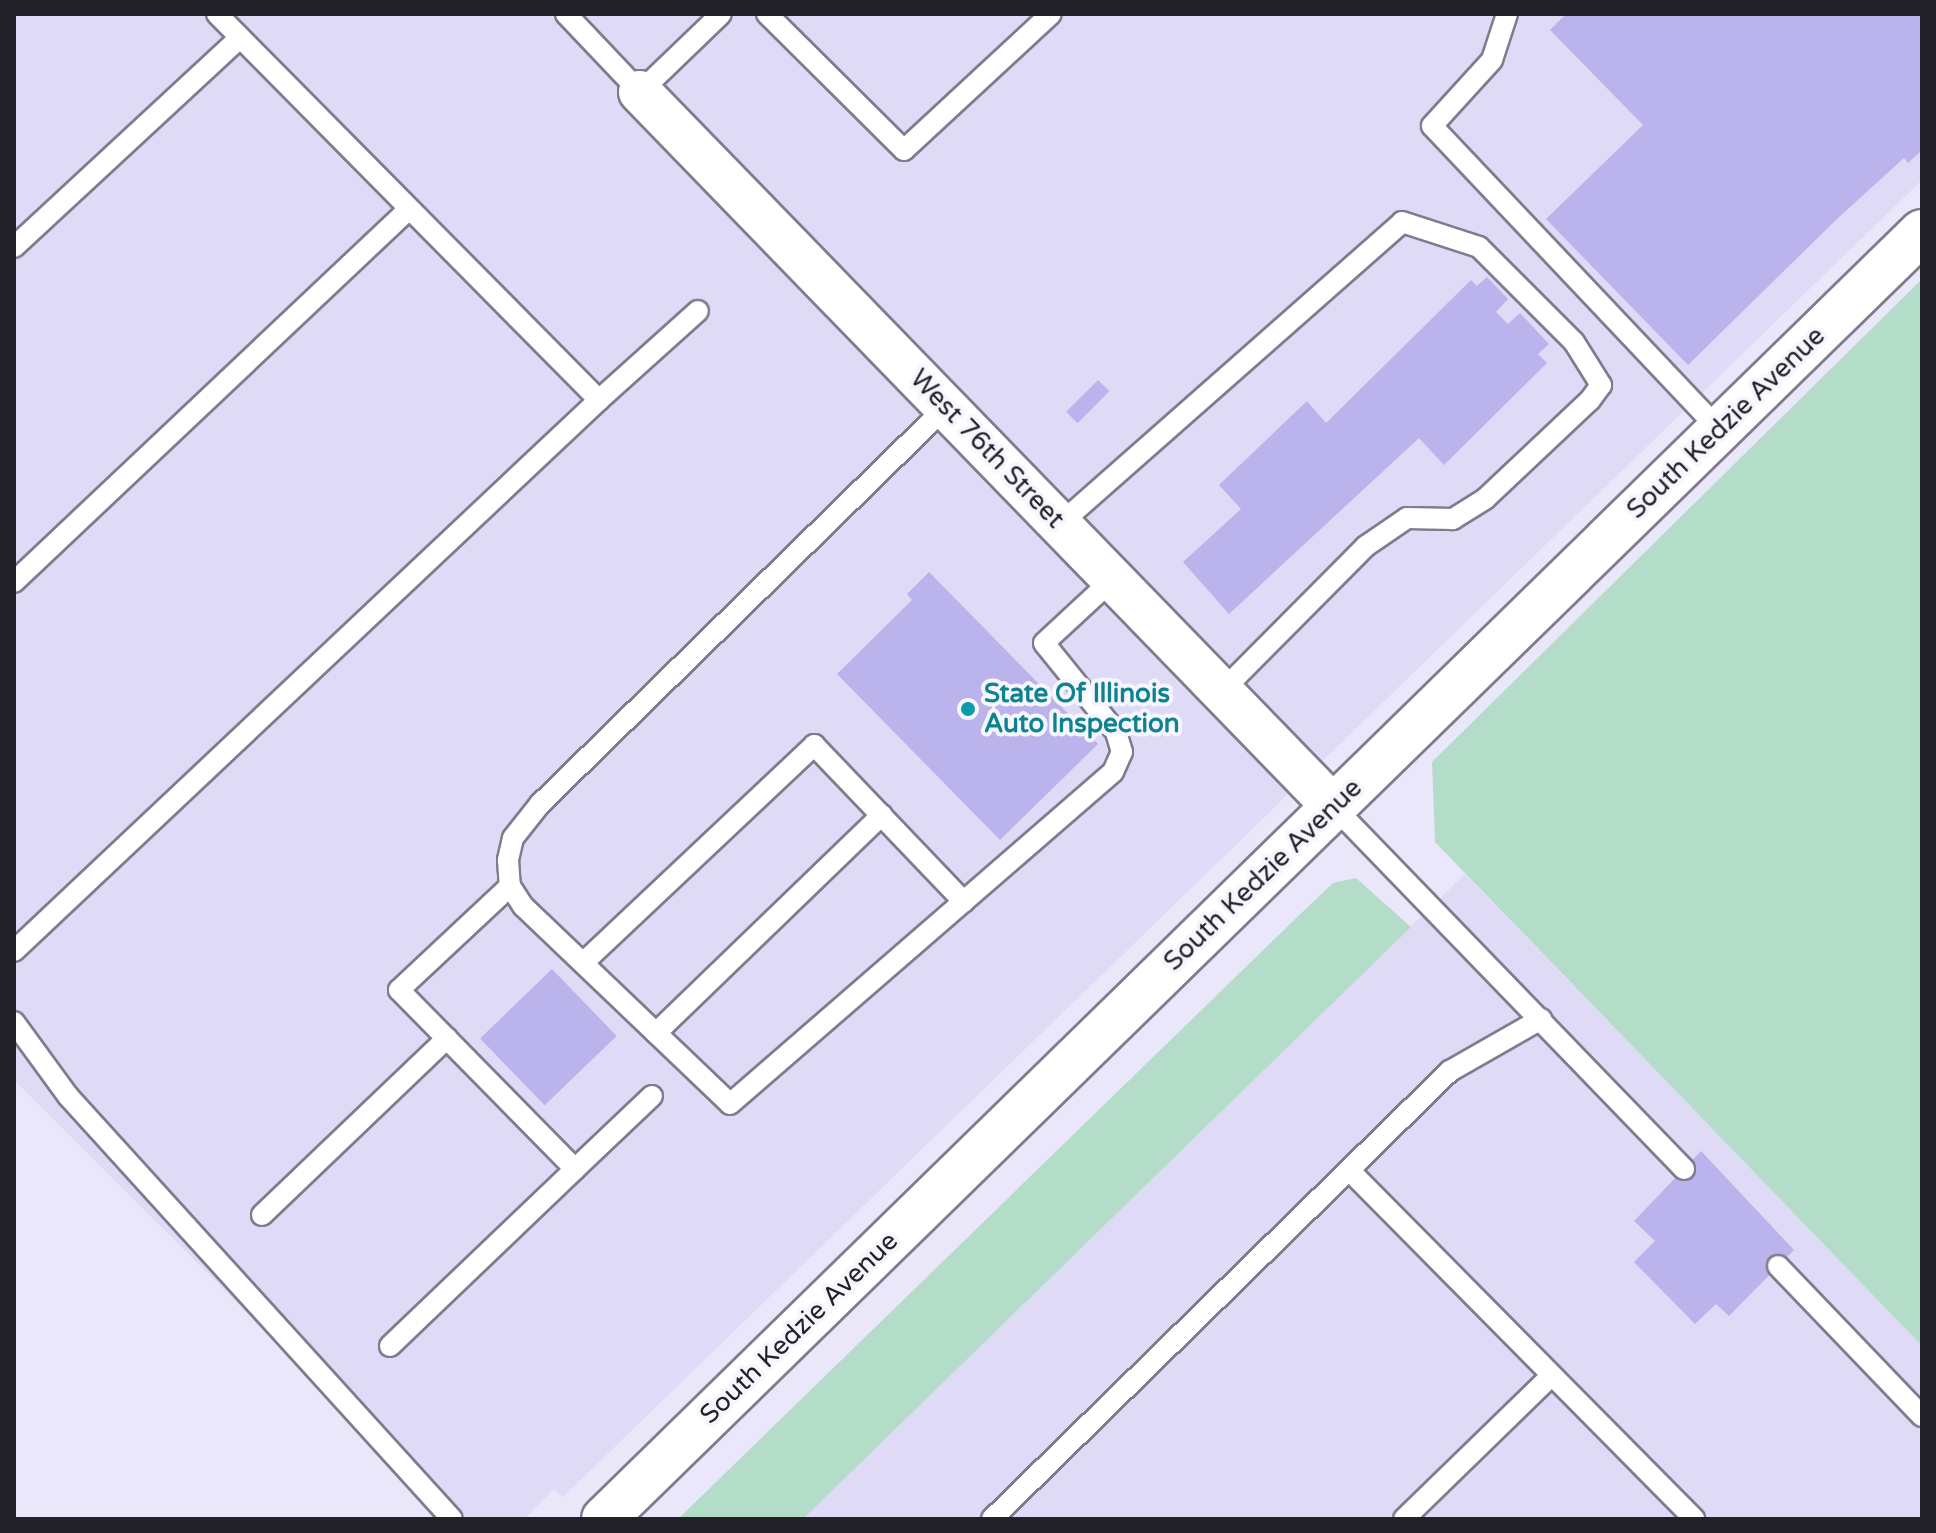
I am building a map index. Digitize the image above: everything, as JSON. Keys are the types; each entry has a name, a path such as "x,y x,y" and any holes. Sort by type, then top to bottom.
{"main road":[{"name":"South Kedzie Avenue","path":"604,1519 1922,232"}],"street":[{"name":"West 76th Street","path":"640,92 1333,806"}],"lane":[{"path":"217,14 599,400"},
{"path":"566,14 640,92 721,14"},
{"path":"767,14 904,150 1051,14"},
{"path":"1507,14 1492,60 1432,126 1719,430"},
{"path":"14,247 240,38"},
{"path":"14,582 409,209"},
{"path":"1060,524 1402,222 1479,247 1574,342 1601,385 1590,400 1485,499 1453,519 1407,518 1366,546 1222,691"},
{"path":"14,951 599,400 698,311"},
{"path":"946,407 540,804 513,838 510,886 523,906 730,1104 1113,772 1122,752 1116,732 1044,643 1113,579"},
{"path":"583,963 814,745 964,902"},
{"path":"1333,806 1684,1169"},
{"path":"656,1033 882,815"},
{"path":"510,886 399,990 575,1169"},
{"path":"992,1519 1450,1071 1541,1019"},
{"path":"14,1022 68,1096 452,1519"},
{"path":"262,1215 447,1038"},
{"path":"390,1346 652,1096"},
{"path":"1349,1170 1694,1519"},
{"path":"1778,1266 1922,1416"},
{"path":"1404,1519 1552,1375"}],"shaded area":[{"path":"14,14 1922,14 1922,180 563,1497 554,1489 524,1519 454,1519 14,1080"},
{"path":"1465,874 1922,1346 1922,1519 803,1519"}],"green space":[{"path":"1922,279 1922,1346 1435,842 1432,762"},
{"path":"1356,878 1411,927 803,1519 678,1519 1333,883"}],"building":[{"path":"1566,14 1922,14 1922,150 1908,163 1904,158 1838,218 1688,365 1546,219 1643,125 1550,30"},
{"path":"1487,277 1508,299 1496,312 1508,324 1520,313 1549,344 1538,354 1547,363 1444,465 1419,438 1229,614 1183,562 1241,509 1219,485 1307,401 1326,423 1471,280 1477,286"},
{"path":"1098,380 1109,391 1077,423 1066,412"},
{"name":"State Of Illinois Auto Inspection","path":"929,572 1098,744 1000,840 837,674 912,600 907,594"},
{"path":"552,969 617,1036 545,1105 480,1038"},
{"path":"1701,1151 1794,1250 1729,1316 1716,1304 1695,1324 1634,1262 1655,1241 1634,1221"}],"place":[{"name":"State Of Illinois Auto Inspection","path":"968,709"}]}
